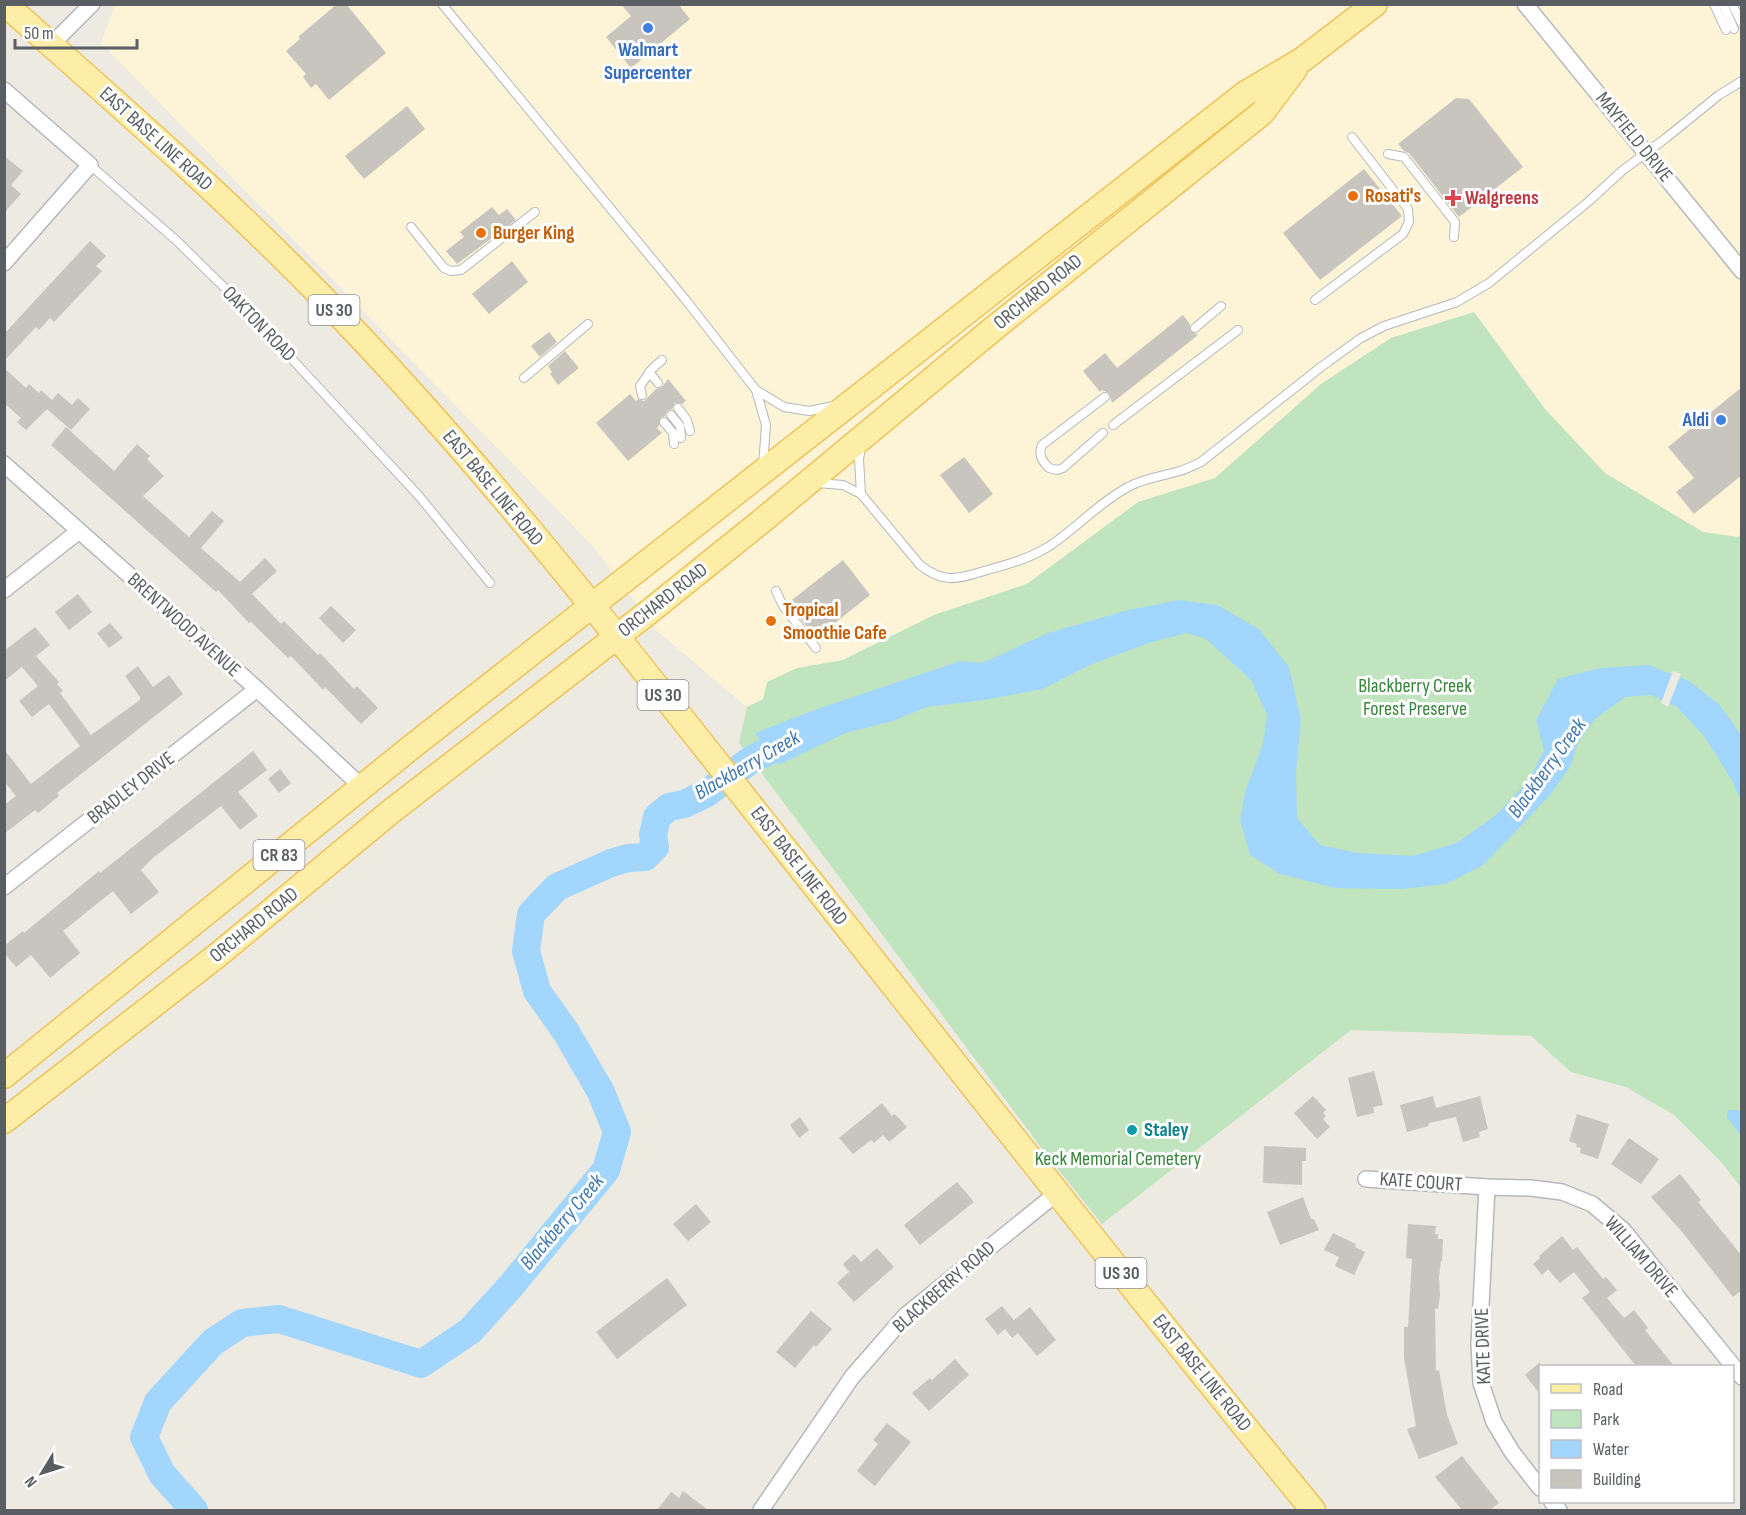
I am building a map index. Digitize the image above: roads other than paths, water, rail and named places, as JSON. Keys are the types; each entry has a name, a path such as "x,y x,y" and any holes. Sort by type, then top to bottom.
{"main road":[{"name":"US 30","path":"5,4 51,45"},
{"name":"ORCHARD ROAD","path":"4,1076 554,635 1246,93 1302,60 1375,4"},
{"name":"EAST BASE LINE ROAD","path":"51,45 228,205 323,298 435,420 617,637 1057,1193 1313,1510"},
{"name":"ORCHARD ROAD","path":"4,1120 219,954 389,813 617,637 808,483 993,329 1262,113 1302,60"}],"street":[{"path":"51,45 92,4"},
{"name":"MAYFIELD DRIVE","path":"1525,4 1742,271"},
{"name":"OAKTON ROAD","path":"4,90 90,165"},
{"path":"4,263 90,165"},
{"name":"BRENTWOOD AVENUE","path":"4,464 257,689 362,787"},
{"path":"4,590 79,531"},
{"name":"BRADLEY DRIVE","path":"4,887 257,689"},
{"name":"KATE COURT","path":"1366,1179 1481,1186"},
{"name":"WILLIAM DRIVE","path":"1481,1186 1562,1192 1592,1204 1623,1230 1732,1365"},
{"name":"KATE DRIVE","path":"1481,1186 1479,1344 1481,1383 1494,1422 1512,1452 1539,1487"},
{"name":"BLACKBERRY ROAD","path":"761,1510 852,1377 906,1315 1057,1193"}],"lane":[{"path":"442,4 685,299 756,390 784,407 809,411 851,403"},
{"path":"1714,4 1734,28"},
{"path":"1723,4 1734,28"},
{"path":"1732,4 1734,28"},
{"path":"808,483 830,482 843,485 861,494 920,565 931,574 957,579 1021,560 1048,546 1114,495 1130,486 1144,480 1182,471 1201,462 1361,338 1384,326 1457,302 1489,283 1588,202 1623,170 1719,95 1742,81"},
{"path":"1315,300 1403,234 1409,222 1408,209 1352,137"},
{"path":"1388,154 1404,157 1455,222 1454,237"},
{"name":"OAKTON ROAD","path":"90,165 177,241 238,301 419,496 490,583"},
{"path":"411,227 444,268 451,272 461,270 535,212"},
{"path":"1195,328 1221,306"},
{"path":"524,378 588,324"},
{"path":"1113,425 1238,330"},
{"path":"646,392 640,386 649,372 662,360"},
{"path":"649,372 658,383"},
{"path":"756,390 766,426 763,472"},
{"path":"1103,433 1063,468 1056,470 1049,468 1041,457 1042,444 1105,397"},
{"path":"678,408 687,420 690,431"},
{"path":"671,415 680,426 681,438"},
{"path":"664,422 673,433 674,444"},
{"path":"861,494 859,459 862,444 870,432"},
{"path":"776,591 783,606 816,648"}],"water":[{"path":"1178,600 1217,605 1259,629 1289,667 1301,720 1296,772 1297,818 1320,845 1358,853 1413,856 1457,843 1497,814 1529,780 1544,750 1536,720 1558,679 1600,668 1649,665 1689,681 1719,704 1741,735 1741,801 1733,782 1704,736 1677,707 1651,695 1625,697 1594,720 1578,743 1570,767 1551,794 1517,830 1483,865 1446,884 1402,889 1335,888 1280,874 1250,855 1240,821 1245,792 1263,744 1267,715 1251,680 1206,639 1186,633 1149,643 1090,665 1043,689 984,700 927,707 893,721 846,733 778,765 755,733 812,711 960,661 982,663 1048,633 1125,611"},
{"path":"1728,1110 1741,1112 1741,1136 1727,1117"}],"waterway":[{"name":"Blackberry Creek","path":"194,1510 162,1474 144,1437 158,1402 213,1342 242,1323 279,1319 421,1364 470,1331 510,1287 606,1170 617,1132 601,1092 566,1032 537,991 526,951 531,914 557,887 611,863 628,858 645,857 655,847 653,835 657,817 669,807 684,804 707,793 748,762 802,732"}],"place":[{"name":"Walmart Supercenter","path":"648,28"},
{"name":"Rosati's","path":"1353,196"},
{"name":"Walgreens","path":"1453,198"},
{"name":"Burger King","path":"481,233"},
{"name":"Aldi","path":"1721,420"},
{"name":"Tropical Smoothie Cafe","path":"771,621"},
{"name":"Staley","path":"1132,1130"}],"park label":[{"name":"Blackberry Creek Forest Preserve","path":"1415,698"},
{"name":"Keck Memorial Cemetery","path":"1118,1159"}]}
